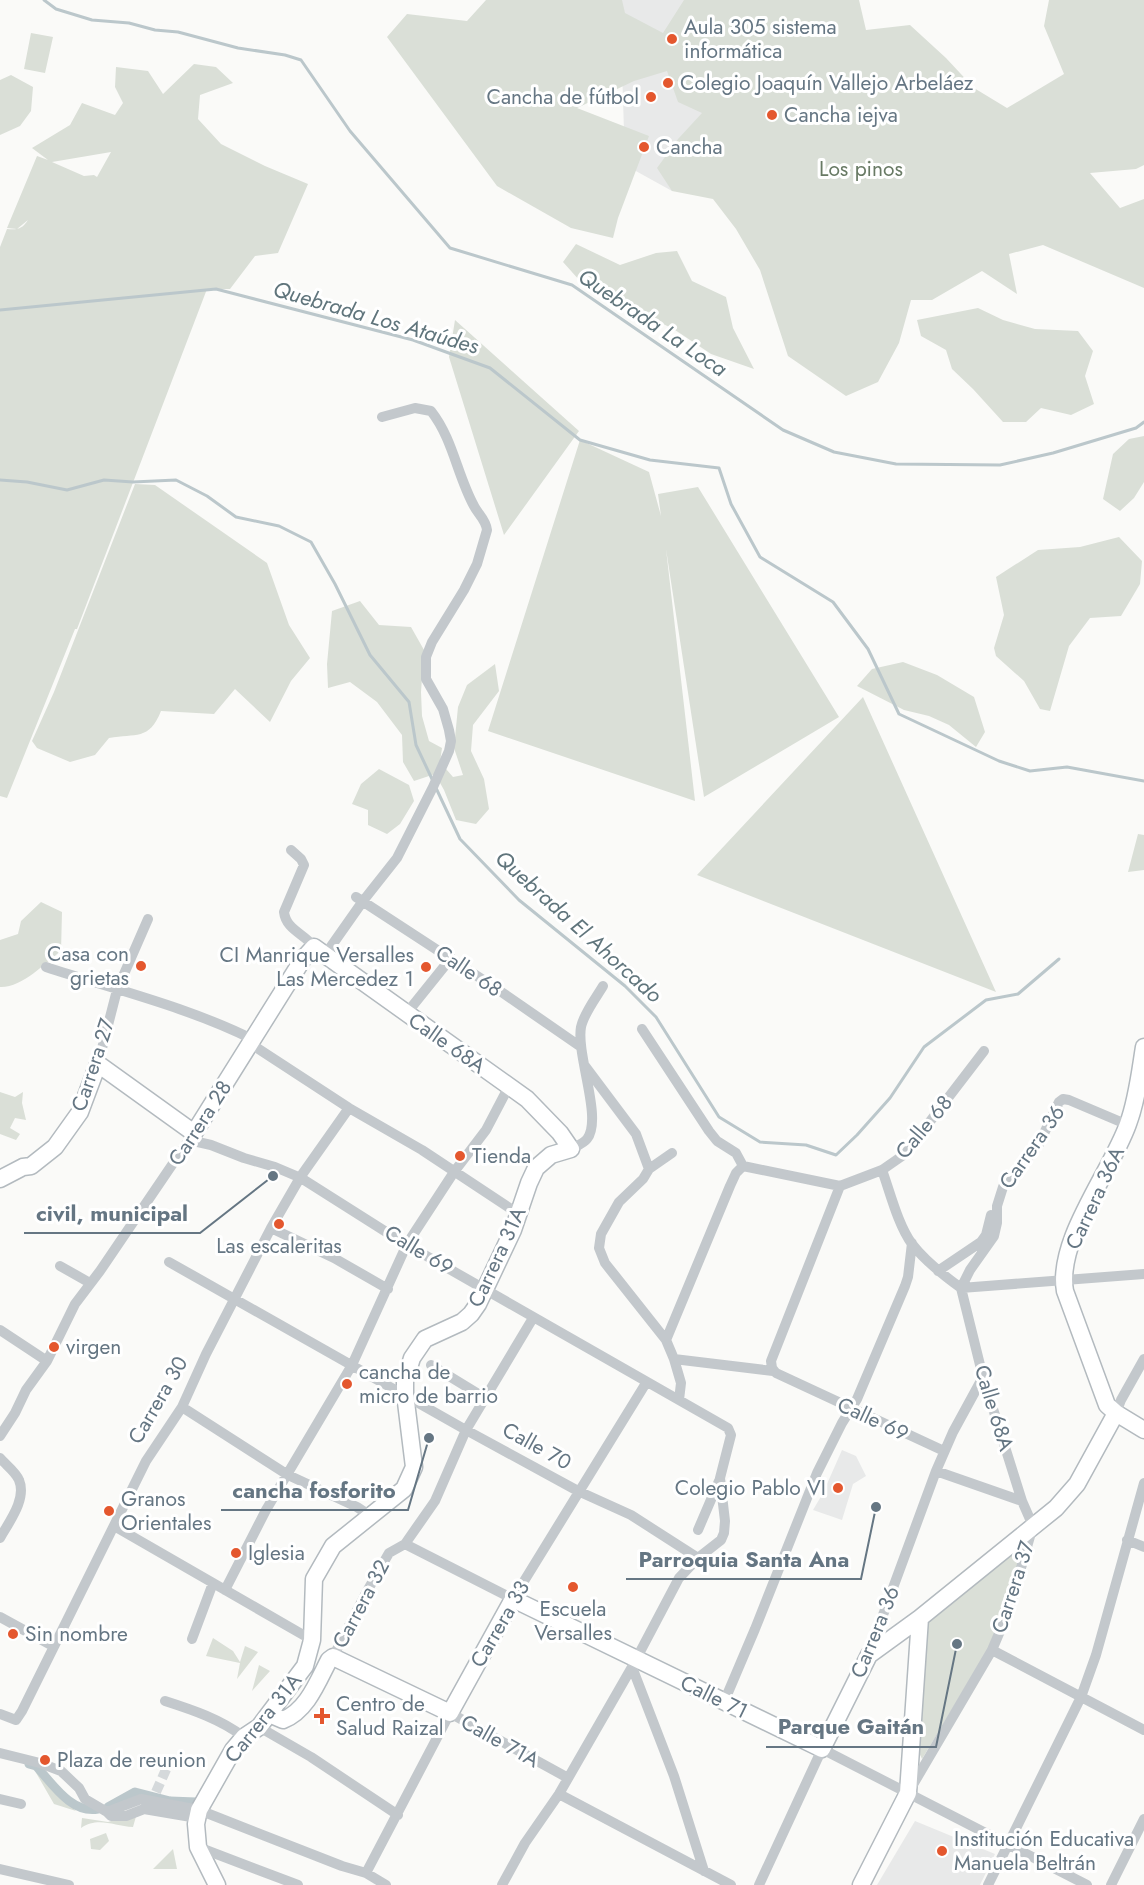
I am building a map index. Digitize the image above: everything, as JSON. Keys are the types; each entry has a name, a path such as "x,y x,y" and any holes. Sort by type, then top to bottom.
{"street":[{"name":"Carrera 28","path":"0,1436 15,1413 26,1389 47,1361 75,1304 191,1137 252,1042 314,954 397,858 433,787 448,751 451,741 443,709 426,679 426,657 432,642 477,564 487,524 475,509 440,422 432,411 415,408 382,417"},
{"name":"Calle 68A","path":"291,850 304,865 284,912 285,920 297,933 310,942 314,954 406,1014 509,1086 543,1113 571,1149"},
{"name":"Calle 68","path":"360,899 581,1047"},
{"name":"Carrera 27","path":"0,1179 23,1167 31,1166 55,1147 80,1112 98,1064 117,990 148,919"},
{"path":"406,1014 451,958"},
{"path":"46,967 208,1018 252,1042 349,1108 422,1150 520,1215"},
{"name":"Carrera 31A","path":"198,1814 233,1750 264,1720 305,1666 312,1640 316,1574 333,1546 404,1489 412,1473 414,1467 405,1394 407,1374 418,1347 425,1339 462,1322 478,1304 520,1215 536,1168 550,1155 571,1149 588,1138 591,1127 591,1109 581,1047 581,1027 603,986"},
{"path":"642,1029 709,1131 717,1141 736,1153 743,1166"},
{"name":"Carrera 36A","path":"1064,1279 1073,1238 1128,1125 1144,1047"},
{"name":"Calle 68","path":"840,1186 882,1170 905,1154 984,1051"},
{"name":"Calle 69","path":"98,1064 191,1137 300,1178 533,1318 728,1428 731,1435 720,1478"},
{"path":"584,1064 636,1134 649,1169"},
{"path":"225,1590 266,1510 352,1365 407,1244 454,1172 486,1130 509,1086"},
{"name":"Carrera 36","path":"961,1288 970,1270 994,1236 997,1206 1003,1186 1038,1146 1059,1102 1063,1099 1069,1100 1128,1125"},
{"name":"Carrera 30","path":"0,1714 16,1720 41,1676 53,1646 146,1461 182,1407 271,1228 300,1178 349,1108"},
{"path":"672,1154 649,1169 643,1179 618,1202 601,1234 599,1248 605,1263 666,1340 681,1383 679,1400"},
{"path":"743,1166 840,1186 771,1361 772,1370"},
{"path":"666,1340 730,1186 736,1173 743,1166"},
{"path":"882,1170 912,1243 938,1271 961,1288 1144,1274"},
{"path":"938,1271 973,1248 986,1235 996,1186"},
{"path":"271,1228 334,1258 388,1289"},
{"path":"724,1702 817,1473 857,1399 905,1287 912,1243"},
{"name":"Calle 70","path":"169,1262 466,1430 579,1491 631,1515 698,1558"},
{"path":"60,1266 90,1283"},
{"path":"1064,1279 1065,1291 1107,1405 1144,1430"},
{"name":"Calle 68A","path":"961,1288 984,1377 1022,1501 1033,1526"},
{"name":"Carrera 32","path":"264,1720 283,1720 299,1711 333,1657 389,1553 405,1544 435,1501 466,1430 533,1318"},
{"path":"0,1330 47,1361"},
{"name":"Calle 69","path":"674,1359 772,1370 850,1409 944,1451"},
{"name":"Carrera 37","path":"861,1885 908,1793 992,1650 1013,1600 1033,1526 1056,1508 1077,1484 1144,1359"},
{"path":"431,1365 485,1398"},
{"name":"Carrera 36","path":"759,1885 822,1749 869,1655 944,1451 984,1377"},
{"name":"Carrera 33","path":"366,1872 513,1599 645,1383"},
{"path":"182,1407 288,1475 357,1507 369,1515"},
{"path":"0,1458 19,1478 21,1497 0,1538"},
{"path":"936,1471 1022,1501"},
{"path":"698,1530 720,1478"},
{"path":"502,1885 525,1843 559,1794 634,1663 679,1578 698,1558 715,1546 724,1533 725,1521 720,1478"},
{"path":"988,1885 1081,1697 1096,1654 1144,1483"},
{"path":"114,1526 312,1640"},
{"path":"869,1655 920,1618 1033,1526"},
{"path":"1127,1540 1144,1548"},
{"name":"Calle 71","path":"405,1544 634,1663 724,1702 822,1749 1087,1885"},
{"path":"192,1639 213,1583"},
{"path":"0,1617 53,1646"},
{"name":"Carrera 37","path":"908,1793 920,1618"},
{"path":"992,1650 1144,1730"},
{"name":"Calle 71A","path":"333,1657 450,1713 568,1778"},
{"path":"634,1663 704,1870"},
{"path":"165,1701 210,1716 244,1737"},
{"path":"264,1720 311,1757 398,1815"},
{"path":"0,1754 40,1763 61,1771 79,1788 85,1799 106,1812 141,1799 198,1814 342,1866 366,1872 386,1885"},
{"path":"559,1794 731,1885"},
{"path":"0,1799 21,1804"},
{"path":"198,1814 198,1848 217,1885"},
{"path":"1111,1885 1144,1819"},
{"path":"198,1848 287,1883 298,1885"},
{"path":"0,1869 69,1885"}],"shaded area":[{"name":"Colegio Joaquín Vallejo Arbeláez","path":"620,0 747,0 672,191 625,165"},
{"name":"Colegio Pablo VI","path":"842,1450 856,1456 866,1476 853,1484 842,1520 813,1510"},
{"name":"Institución Educativa Manuela Beltrán","path":"915,1821 995,1854 980,1885 877,1885"}],"green space":[{"name":"Los pinos","path":"486,0 622,0 625,13 663,33 684,0 859,0 866,30 910,25 974,88 1007,108 1064,74 1044,26 1049,0 1144,0 1144,165 1136,169 1090,173 1120,208 1144,199 1144,288 1043,245 1009,254 1017,294 982,271 932,300 911,300 899,343 878,382 846,396 788,356 760,270 736,229 713,199 672,191 657,168 678,139 702,113 678,102 667,71 634,81 577,108 649,136 618,218 613,238 571,228 497,186 387,37 407,14 467,21"},
{"path":"31,33 53,37 45,73 24,69"},
{"path":"194,64 216,67 233,83 200,95 198,119 221,144 308,184 278,253 255,256 230,289 207,289 77,629 75,629 7,798 0,796 0,247 7,229 17,229 7,228 37,156 48,160 32,148 70,125 82,103 115,115 123,103 115,87 116,67 148,71 163,94","holes":["111,152 97,177 84,176 52,162"]},
{"path":"11,75 33,87 31,111 20,126 0,135 0,80"},
{"path":"576,244 620,265 656,253 677,251 692,281 726,297 733,328 754,369 711,354 675,330 580,281 563,262"},
{"path":"978,308 1003,320 1035,329 1078,331 1093,351 1085,376 1094,404 1071,415 1041,408 1026,422 1003,422 952,369 946,350 921,336 917,320"},
{"path":"455,320 579,431 504,535 449,357"},
{"path":"1144,436 1144,482 1134,498 1120,511 1103,499 1113,454 1129,439"},
{"path":"580,440 649,472 661,516 658,494 698,487 839,717 704,797 666,549 695,801 488,731"},
{"path":"135,484 155,485 267,563 289,625 310,658 291,681 270,722 235,689 214,714 161,711 152,727 141,734 109,738 95,755 70,762 37,748 32,741 54,692"},
{"path":"1119,537 1142,561 1140,584 1121,616 1090,618 1069,646 1050,711 1040,709 1024,681 996,656 994,648 1004,615 996,577 1038,550 1080,547"},
{"path":"360,601 379,625 411,627 424,650 422,716 429,741 442,748 440,762 453,777 463,775 454,748 458,707 467,685 495,664 499,691 473,725 471,751 484,779 489,809 476,824 456,820 435,774 414,781 403,762 402,735 377,702 350,682 328,688 327,664 332,611"},
{"path":"903,662 937,675 974,697 985,732 976,747 949,725 929,716 904,710 857,686 872,669"},
{"path":"863,697 996,992 697,875"},
{"path":"379,769 409,785 414,801 400,824 387,834 368,825 368,810 352,804 361,784"},
{"path":"1138,834 1144,835 1144,870 1128,872"},
{"path":"41,902 62,912 61,951 25,979 0,987 0,940 18,934 21,921"},
{"path":"0,1092 15,1097 23,1092 22,1103 26,1120 15,1118 10,1128 20,1134 16,1140 0,1134"},
{"path":"1023,1547 1002,1626 922,1759 912,1737 920,1618 998,1554"},
{"path":"213,1638 233,1651 240,1662 245,1646 258,1652 237,1679 240,1663 206,1656"},
{"path":"259,1665 270,1671 252,1691"},
{"path":"35,1771 76,1811 54,1804"},
{"path":"137,1813 133,1827 100,1822 87,1824 81,1828 82,1818 108,1822"},
{"path":"106,1833 109,1841 100,1850 91,1849 90,1839"},
{"path":"173,1849 177,1869 153,1869"}],"waterway":[{"name":"Quebrada La Loca","path":"44,0 56,9 92,20 129,23 155,30 178,32 238,48 285,55 301,60 350,131 450,248 572,285 783,430 834,452 896,464 1000,465 1053,453 1136,428 1144,422"},
{"name":"Quebrada Los Ataúdes","path":"0,310 216,289 413,340 490,368 580,440 650,460 719,468 731,504 760,557 833,602 868,649 899,714 999,761 1030,771 1067,767 1144,781"},
{"name":"Quebrada El Ahorcado","path":"0,480 27,482 67,490 104,480 133,482 176,480 207,496 236,517 279,526 311,542 335,584 370,655 409,702 416,745 432,779"},
{"name":"Quebrada El Ahorcado","path":"436,788 460,839 519,900 625,986 656,1017 719,1117 760,1142 806,1145 836,1155 890,1098 924,1047 986,1000 1018,994 1059,959"},
{"path":"29,1764 36,1766 71,1802 79,1807 98,1809"},
{"path":"108,1807 135,1792 170,1801 196,1802"}],"tunnel":[{"path":"156,1792 168,1765"}],"place":[{"name":"Aula 305 sistema informática","path":"672,39"},
{"name":"Colegio Joaquín Vallejo Arbeláez","path":"668,83"},
{"name":"Cancha de fútbol","path":"651,97"},
{"name":"Cancha iejva","path":"772,115"},
{"name":"Cancha","path":"644,147"},
{"name":"Casa con grietas","path":"141,966"},
{"name":"CI Manrique Versalles Las Mercedez 1","path":"426,967"},
{"name":"Tienda","path":"460,1156"},
{"name":"civil, municipal","path":"273,1176"},
{"name":"Las escaleritas","path":"279,1224"},
{"name":"virgen","path":"54,1347"},
{"name":"cancha de micro de barrio","path":"347,1384"},
{"name":"cancha fosforito","path":"429,1438"},
{"name":"Colegio Pablo VI","path":"838,1488"},
{"name":"Parroquia Santa Ana","path":"876,1507"},
{"name":"Granos Orientales","path":"109,1511"},
{"name":"Iglesia","path":"236,1553"},
{"name":"Escuela Versalles","path":"573,1587"},
{"name":"Sin nombre","path":"13,1634"},
{"name":"Parque Gaitán","path":"957,1644"},
{"name":"Centro de Salud Raizal","path":"322,1716"},
{"name":"Plaza de reunion","path":"45,1760"},
{"name":"Institución Educativa Manuela Beltrán","path":"942,1851"}]}
